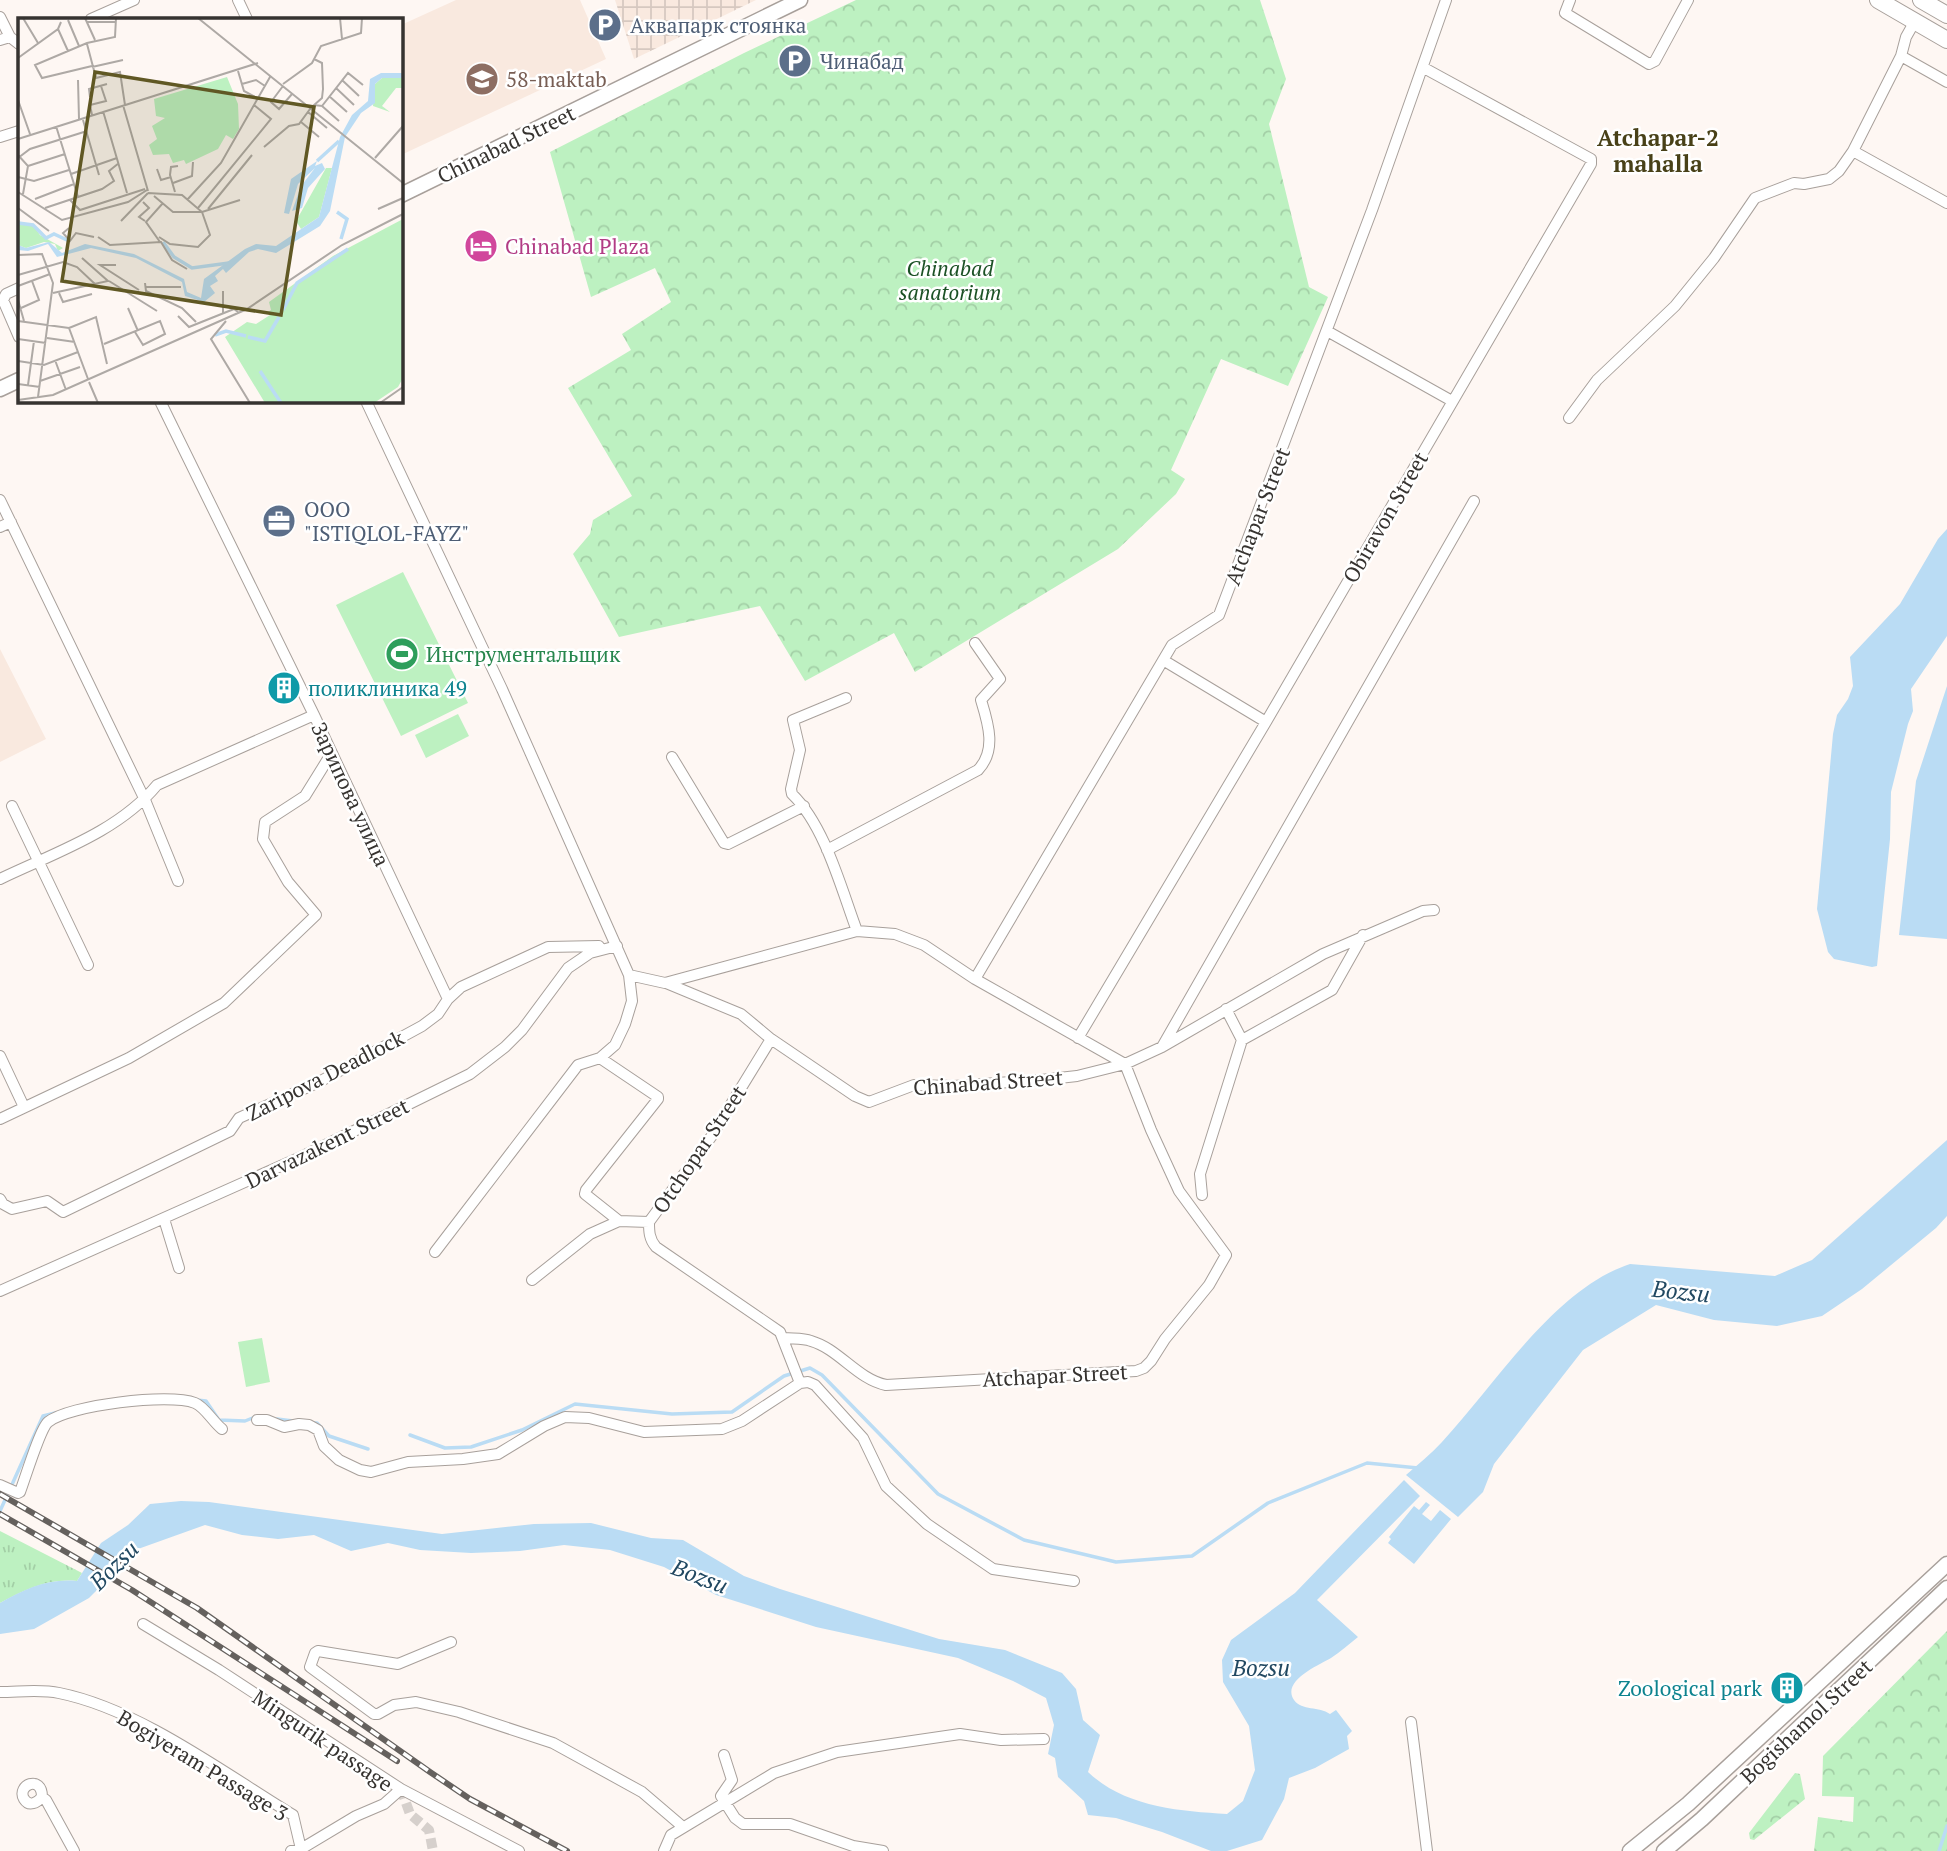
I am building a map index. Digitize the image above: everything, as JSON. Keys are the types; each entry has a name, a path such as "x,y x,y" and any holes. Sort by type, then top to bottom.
{"main road":[{"name":"Chinabad Street","path":"402,195 800,0"},
{"path":"1878,0 1947,40"},
{"path":"1927,1 1947,15"},
{"path":"0,389 18,380"},
{"name":"Bogishamol Street","path":"1630,1851 1688,1804 1947,1564"},
{"name":"Bogishamol Street","path":"1664,1851 1702,1819 1947,1588"}],"street":[{"path":"94,18 134,0"},
{"path":"238,0 247,18"},
{"path":"1570,0 1565,13 1649,64 1655,61 1688,0"},
{"name":"Atchapar Street","path":"975,979 1172,645 1219,615 1327,331 1423,68 1444,1"},
{"path":"0,17 5,38"},
{"path":"1569,418 1597,380 1675,306 1714,258 1755,198 1794,183 1804,184 1829,179 1839,171 1853,151 1901,56 1906,37 1915,22"},
{"path":"1901,56 1947,82"},
{"name":"Obiravon Street","path":"1078,1038 1266,722 1591,164 1591,159 1423,68"},
{"path":"0,137 18,131"},
{"path":"1853,151 1947,203"},
{"path":"18,288 6,294 3,300 18,336"},
{"path":"1327,331 1452,401"},
{"name":"Зарипова улица","path":"160,402 314,715 448,999"},
{"path":"366,402 499,684 617,946 629,975 632,1002 615,1045 600,1058 579,1065 435,1252"},
{"path":"0,500 145,800 178,881"},
{"path":"1161,1047 1474,501"},
{"path":"0,527 11,522"},
{"path":"827,850 978,770 984,762 989,733 981,700 1000,679 975,643"},
{"path":"1163,660 1266,722"},
{"path":"846,698 793,720 800,750 792,794 804,806 827,850 857,931"},
{"path":"0,879 120,821 145,800 157,785 314,715"},
{"path":"0,1119 128,1058 224,1003 316,915 288,882 263,839 265,822 305,796 331,754"},
{"path":"672,757 724,843 728,844 804,806"},
{"path":"12,806 88,965"},
{"name":"Chinabad Street","path":"665,983 741,1014 771,1039 865,1102 914,1085 954,1086 1041,1080 1077,1076 1125,1063 1161,1047 1323,954 1423,911 1434,910"},
{"path":"629,975 665,983 857,931 895,934 925,945 975,979 1125,1063"},
{"path":"1202,1195 1200,1174 1242,1040 1332,990 1363,935"},
{"name":"Zaripova Deadlock","path":"0,1199 12,1209 47,1201 63,1212 230,1131 239,1118 319,1082 393,1043 438,1014 448,999 461,987 548,947 617,946"},
{"name":"Darvazakent Street","path":"0,1291 301,1157 470,1074 498,1054 522,1030 568,968 590,953 617,946"},
{"path":"1226,1009 1242,1040"},
{"name":"Otchopar Street","path":"771,1039 711,1137 649,1222 650,1237 656,1247 780,1332 784,1338"},
{"path":"0,1056 24,1107"},
{"path":"600,1058 658,1100 585,1193 619,1221"},
{"name":"Atchapar Street","path":"784,1338 809,1340 825,1347 878,1384 886,1385 1136,1371 1144,1368 1209,1285 1226,1255 1179,1191 1125,1063"},
{"path":"164,1219 179,1268"},
{"path":"531,1280 590,1234 619,1221 649,1222"},
{"path":"784,1338 800,1383"},
{"path":"257,1420 267,1420 284,1427 309,1424 318,1430 324,1446 339,1460 371,1472 408,1462 498,1454 544,1426 565,1418 589,1418 644,1432 722,1429 742,1421 800,1383 808,1382 815,1385 863,1438 886,1486 927,1524 993,1569 1074,1581"},
{"path":"1,1486 18,1493 45,1425 55,1418 119,1402 171,1400 194,1403 222,1429"},
{"name":"Mingurik passage","path":"144,1624 401,1789 384,1804 356,1816 296,1850"},
{"path":"451,1642 398,1664 318,1651 314,1653 310,1667 374,1714 394,1705 416,1702 458,1712 553,1743 642,1792 683,1827"},
{"name":"Bogiyeram Passage 3","path":"0,1692 56,1692 111,1709 160,1733 293,1815 296,1850"},
{"path":"1411,1723 1427,1851"},
{"path":"664,1851 671,1835 774,1773 837,1752 960,1734 1001,1740 1044,1739"},
{"path":"724,1755 732,1780 720,1796 735,1818 743,1824 790,1824 853,1846 883,1851"},
{"path":"401,1789 519,1851"},
{"path":"42,1797 74,1851"}],"shaded area":[{"name":"58-maktab","path":"456,0 580,0 606,59 402,155 402,25"},
{"path":"615,0 756,0 634,59"},
{"path":"0,649 46,739 0,762"}],"green space":[{"name":"Chinabad sanatorium","path":"856,0 1260,0 1286,79 1269,124 1309,287 1328,297 1288,386 1221,359 1171,470 1185,479 1176,494 1118,549 915,672 894,633 805,681 760,606 619,637 573,554 590,534 593,520 632,496 568,388 631,350 622,334 671,302 655,268 591,297 550,152 744,53"},
{"name":"Инструментальщик","path":"403,572 468,703 401,736 336,605"},
{"path":"458,714 469,736 426,758 415,735"},
{"path":"262,1338 270,1382 246,1387 238,1342"},
{"path":"0,1531 82,1573 77,1581 47,1583 0,1603"},
{"path":"1947,1631 1947,1851 1814,1851 1818,1817 1853,1822 1854,1797 1822,1796 1823,1756"},
{"path":"1795,1773 1800,1774 1805,1799 1754,1840 1750,1839 1749,1833"}],"water":[{"path":"1947,529 1947,636 1911,689 1913,711 1891,792 1890,839 1877,966 1834,959 1828,952 1817,909 1833,734 1837,715 1853,686 1850,657 1900,604 1938,539"},
{"path":"1947,686 1947,939 1899,935 1916,781"},
{"name":"Bozsu","path":"1947,1140 1947,1216 1862,1289 1822,1316 1777,1326 1714,1320 1656,1305 1583,1350 1494,1464 1483,1492 1458,1517 1406,1475 1442,1442 1551,1316 1602,1276 1630,1264 1775,1276 1812,1260"},
{"name":"Bozsu","path":"1404,1480 1420,1496 1317,1600 1358,1637 1331,1658 1303,1674 1291,1693 1301,1706 1330,1714 1336,1710 1352,1731 1347,1736 1349,1749 1315,1768 1289,1778 1284,1799 1262,1840 1227,1851 1211,1851 1116,1818 1088,1815 1084,1801 1058,1777 1055,1758 1048,1754 1054,1725 1046,1698 1013,1681 958,1658 816,1627 716,1595 664,1567 610,1550 564,1545 520,1551 471,1553 420,1550 388,1543 351,1551 314,1535 278,1539 242,1535 205,1525 138,1549 89,1598 34,1629 0,1634 0,1603 37,1586 57,1581 77,1581 101,1543 128,1525 150,1504 209,1502 442,1534 534,1524 591,1523 651,1538 683,1540 744,1576 780,1589 939,1639 1005,1650 1062,1673 1076,1689 1083,1720 1100,1735 1088,1772 1118,1793 1135,1800 1171,1809 1227,1814 1243,1801 1255,1770 1249,1726 1223,1682 1222,1660 1231,1640 1295,1593"},
{"path":"1426,1502 1430,1505 1422,1514 1431,1521 1440,1510 1451,1519 1414,1564 1388,1543 1391,1539 1389,1537 1414,1506 1419,1510"}],"waterway":[{"path":"410,1435 445,1448 471,1447 522,1430 575,1404 672,1414 732,1412 784,1376 810,1368 822,1375 938,1494 1024,1540 1116,1562 1192,1556 1268,1503 1367,1463 1418,1468"},
{"path":"197,1400 206,1401 219,1420 245,1421 255,1417"},
{"path":"0,1511 43,1416 55,1413"},
{"path":"277,1419 293,1421"},
{"path":"312,1423 317,1423 329,1436 368,1449"},
{"path":"1939,1851 1947,1826"}],"tunnel":[{"path":"401,1789 410,1814 429,1830 433,1851"}],"railway":[{"path":"0,1494 197,1608 470,1799 567,1851"},
{"path":"0,1514 132,1590 397,1761"}],"place":[{"name":"Аквапарк стоянка","path":"605,25"},
{"name":"Чинабад","path":"795,61"},
{"name":"58-maktab","path":"482,79"},
{"name":"Chinabad Plaza","path":"481,246"},
{"name":"ООО \"ISTIQLOL-FAYZ\"","path":"279,521"},
{"name":"Инструментальщик","path":"402,654"},
{"name":"поликлиника 49","path":"284,688"},
{"name":"Zoological park","path":"1787,1688"}],"district":[{"name":"Atchapar-2 mahalla","path":"1658,150"}]}
